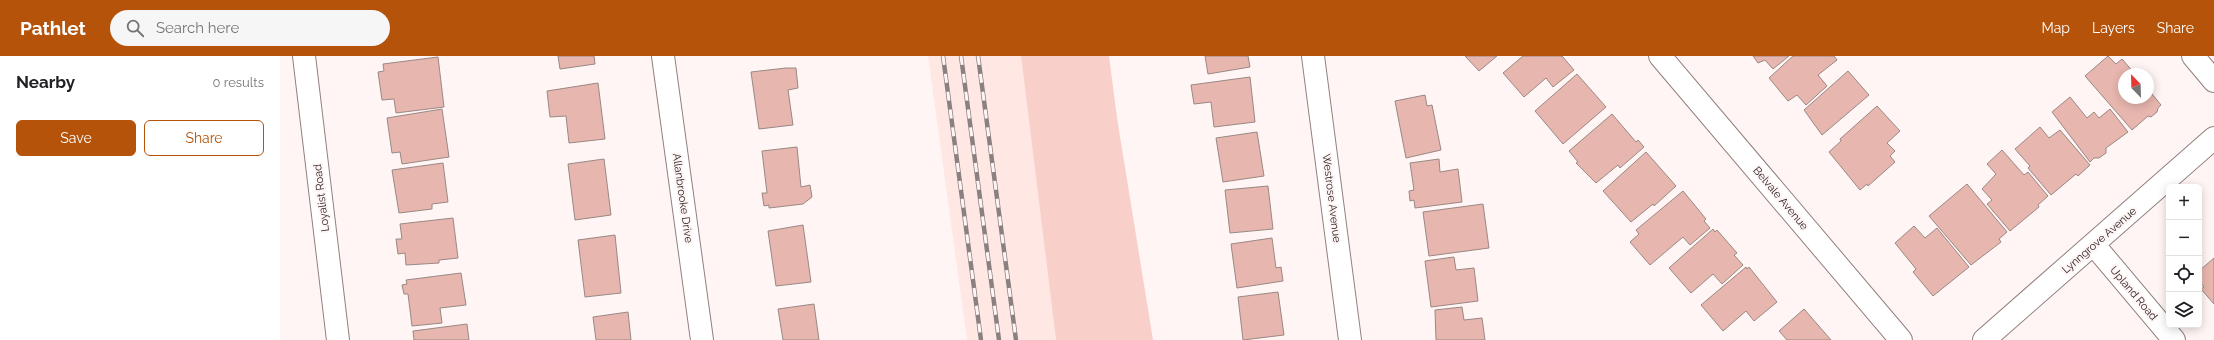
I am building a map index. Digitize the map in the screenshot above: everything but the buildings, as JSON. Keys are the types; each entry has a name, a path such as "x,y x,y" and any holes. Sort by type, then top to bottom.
{"street":[{"name":"Loyalist Road","path":"304,56 338,340"},
{"name":"Allanbrooke Drive","path":"664,56 702,340"},
{"name":"Westrose Avenue","path":"1314,56 1350,340"},
{"name":"Belvale Avenue","path":"1660,56 1901,340"},
{"path":"2193,56 2214,81"},
{"name":"Lynngrove Avenue","path":"1984,340 2094,245 2214,138"},
{"name":"Upland Road","path":"2094,245 2174,340"}],"shaded area":[{"path":"928,56 1021,56 1056,340 967,340"},
{"path":"1021,56 1109,56 1117,118 1153,340 1056,340"}],"railway":[{"path":"943,56 981,340"},
{"path":"961,56 999,340"},
{"path":"978,56 1016,340"}]}
